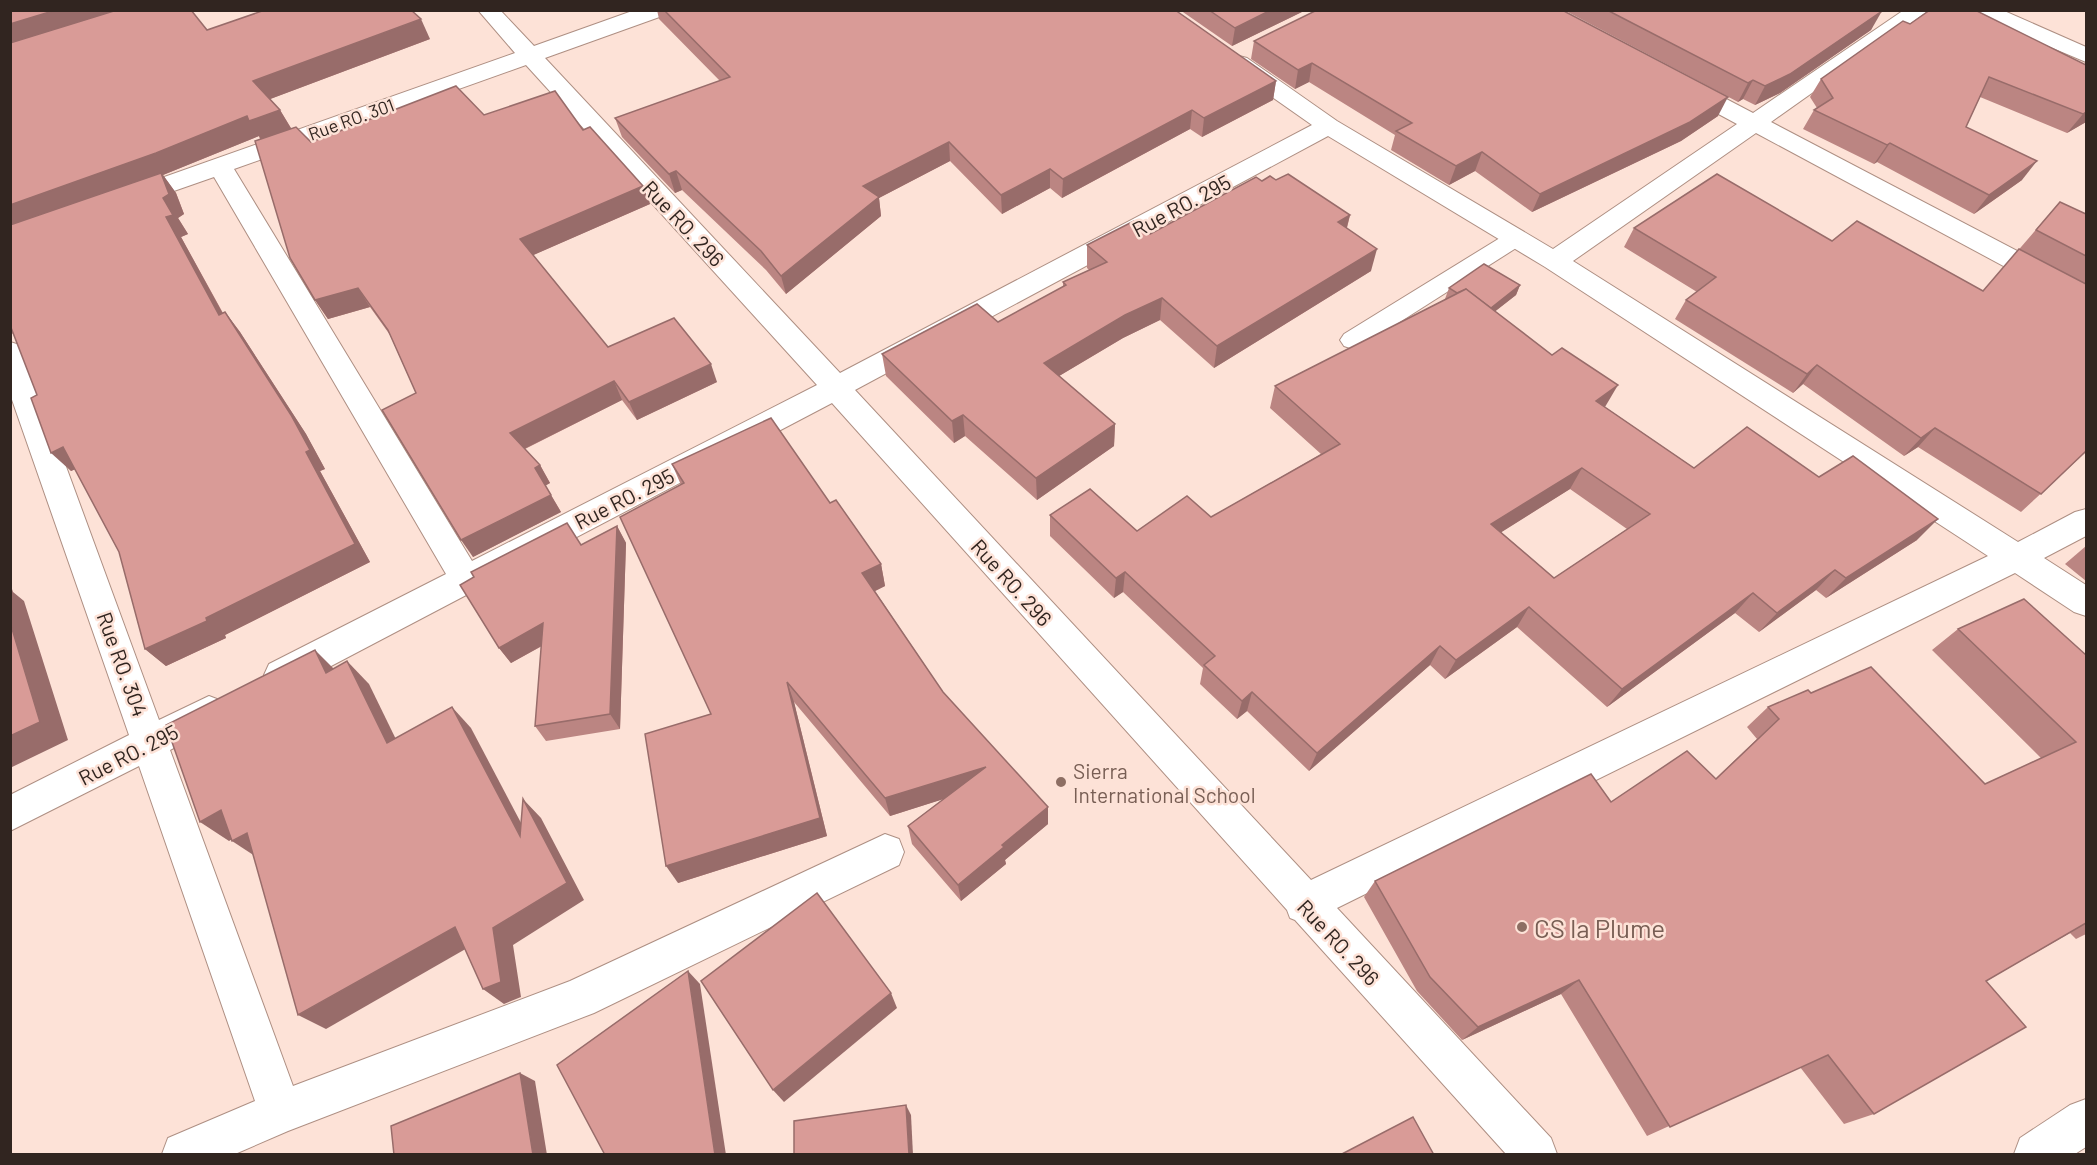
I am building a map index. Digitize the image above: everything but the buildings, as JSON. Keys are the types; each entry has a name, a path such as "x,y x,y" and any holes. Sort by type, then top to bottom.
{"street":[{"name":"Rue RO. 296","path":"488,10 528,56 837,388 1304,904 1535,1155"},
{"name":"Rue RO. 301","path":"110,205 657,10"},
{"path":"1554,261 1919,10"},
{"path":"1983,10 2086,55"},
{"path":"1232,51 1329,126 1554,261 2086,602"},
{"path":"1658,73 2086,298"},
{"name":"Rue RO. 295","path":"10,814 837,388 1329,126"},
{"path":"220,166 466,579"},
{"name":"Rue RO. 304","path":"10,352 151,742 281,1112"},
{"path":"1304,904 2017,557 2086,521"},
{"path":"184,1155 281,1112 579,998 885,852"},
{"path":"2036,1155 2086,1121"}],"lane":[{"path":"1353,340 1516,238"}],"place":[{"name":"Sierra International School","path":"1061,782"},
{"name":"CS la Plume","path":"1522,927"}]}
